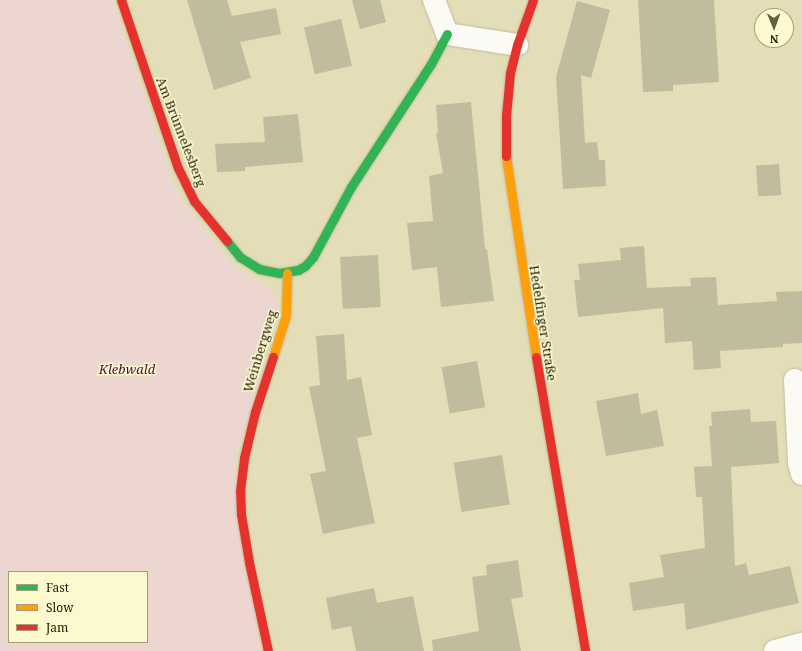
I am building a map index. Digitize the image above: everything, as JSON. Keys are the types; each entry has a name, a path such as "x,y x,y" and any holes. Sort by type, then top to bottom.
{"street":[{"name":"Am Brünnelesberg","path":"121,0 178,168 194,201 240,257 259,269 271,273 287,273"},
{"path":"287,273 302,268 313,257 351,187 427,70 447,34 434,0"},
{"name":"Hedelfinger Straße","path":"533,0 517,45 510,73 506,134 508,173 548,444 585,651"},
{"path":"447,34 517,45"},
{"name":"Weinbergweg","path":"268,651 241,514 240,487 244,458 255,412 286,315 287,273"},
{"path":"795,380 799,464 802,474"},
{"path":"775,651 802,644"}],"green space":[{"name":"Klebwald","path":"0,0 113,0 172,182 190,212 234,267 266,286 273,294 279,309 236,460 260,651 0,651"}],"building":[{"path":"187,0 227,0 232,16 276,8 281,34 240,42 251,78 214,90"},
{"path":"352,0 380,0 386,22 360,29"},
{"path":"638,0 714,0 719,82 673,85 673,91 643,92"},
{"path":"577,1 610,10 591,78 581,75 585,143 597,142 599,160 605,160 606,186 563,189 556,77"},
{"path":"341,19 352,66 315,74 304,28"},
{"path":"471,102 485,249 487,249 494,301 441,307 437,267 412,270 407,223 433,221 429,176 443,173 436,133 438,133 436,105"},
{"path":"298,114 303,162 245,167 245,171 217,172 215,144 265,142 263,117"},
{"path":"779,164 781,195 758,197 756,166"},
{"path":"644,246 647,288 691,286 690,278 716,277 718,305 777,301 776,292 802,291 802,343 783,344 783,347 720,351 721,368 694,370 692,341 665,343 663,308 578,317 574,280 580,280 578,264 621,260 620,248"},
{"path":"378,255 381,307 343,309 340,257"},
{"path":"344,334 347,380 361,377 372,435 357,438 375,523 323,534 310,474 326,471 309,387 320,385 316,336"},
{"path":"477,361 485,407 450,414 442,367"},
{"path":"638,393 641,414 657,410 664,446 606,456 596,401"},
{"path":"750,409 751,422 776,421 779,463 731,467 735,566 746,563 749,575 790,566 799,603 686,630 684,603 633,611 629,583 664,577 660,555 705,548 702,497 696,497 694,467 712,466 709,426 712,426 711,412"},
{"path":"502,455 510,504 461,512 454,463"},
{"path":"518,560 523,597 511,599 521,651 433,651 432,640 479,631 472,577 487,575 486,565"},
{"path":"374,588 377,603 413,596 424,651 356,651 351,626 332,630 326,598"}],"traffic: fast":[{"path":"227,241 240,257 259,269 279,273 298,270 305,266 313,257 351,187 431,64 447,34"}],"traffic: slow":[{"path":"506,156 536,357"},
{"path":"273,357 286,315 287,273"}],"traffic: jam":[{"path":"121,0 178,168 194,201 227,241"},
{"path":"506,156 506,116 510,73 517,45 533,0"},
{"path":"268,651 249,562 241,514 240,491 244,458 255,412 273,357"},
{"path":"536,357 585,651"}]}
